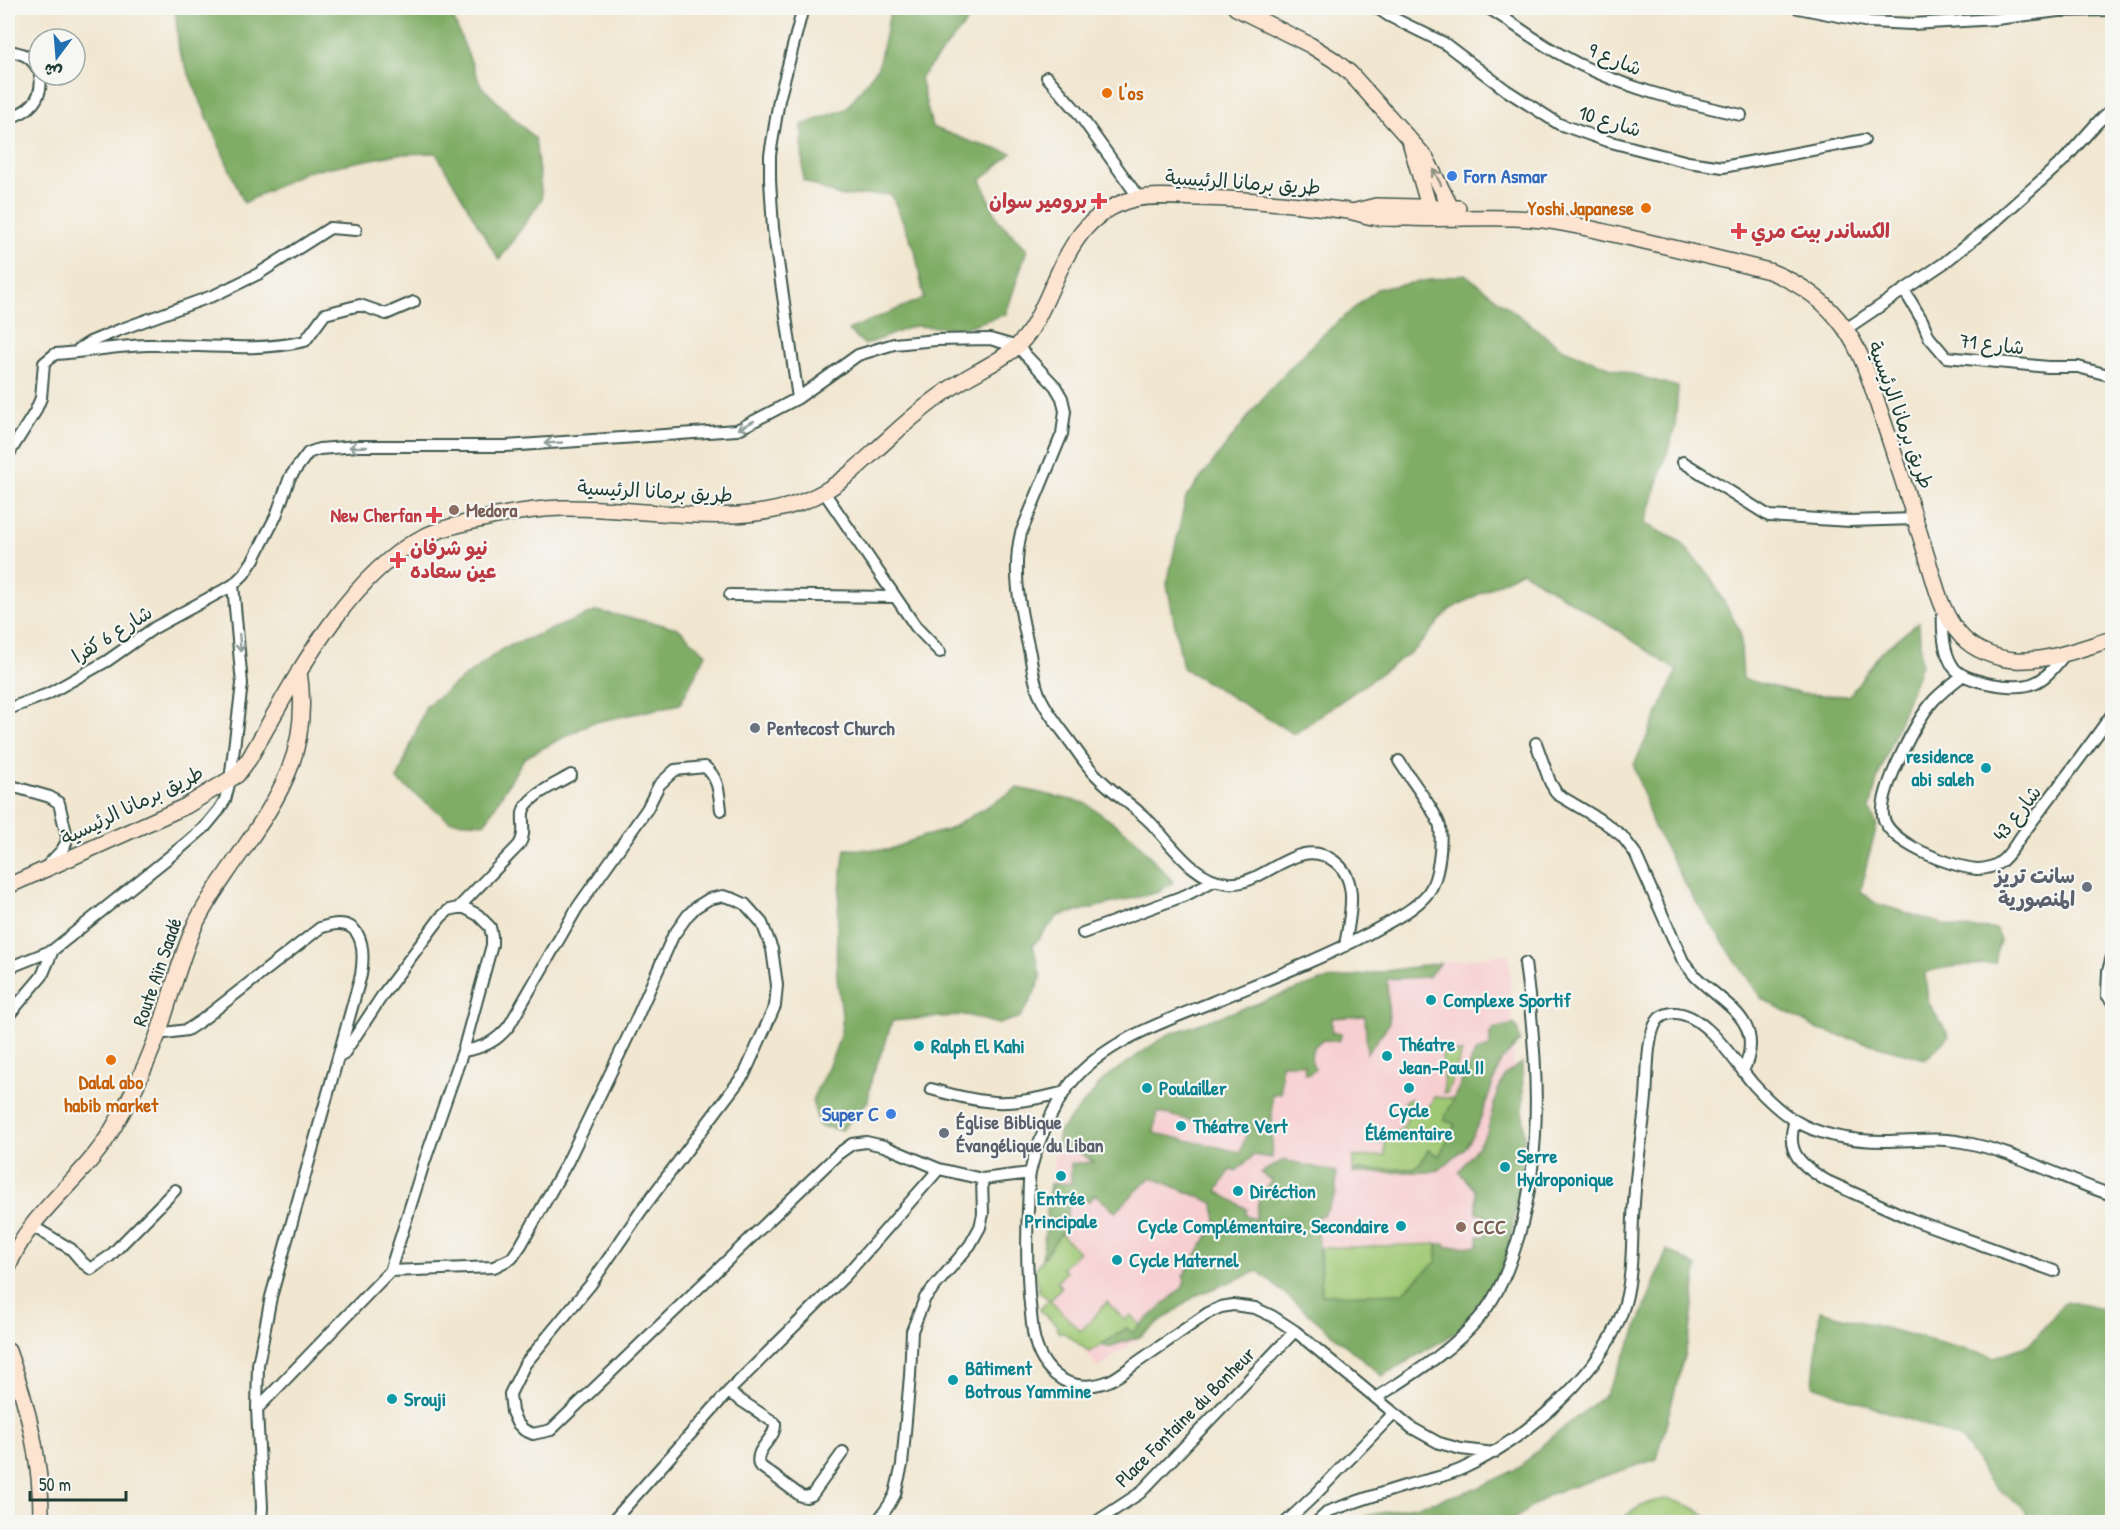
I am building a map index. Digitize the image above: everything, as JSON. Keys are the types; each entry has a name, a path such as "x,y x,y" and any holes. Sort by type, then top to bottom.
{"main road":[{"path":"1236,8 1310,45 1350,73 1426,158 1451,213"},
{"path":"1410,142 1431,214"},
{"name":"طريق برمانا الرئيسية","path":"8,886 186,806 237,775 249,759 299,671 338,616 378,570 417,540 450,526 503,514 558,508 692,516 740,516 785,508 824,492 861,465 934,399 1008,356 1018,347 1033,326 1054,279 1076,239 1094,219 1116,205 1139,198 1209,198 1353,212 1376,206 1431,214 1486,209 1510,217 1549,221 1596,230 1769,271 1790,279 1807,289 1824,304 1846,329 1859,352 1943,608 1961,636 1973,646 1994,656 2013,660 2065,654 2112,639"},
{"name":"Route Aïn Saadé","path":"8,1268 17,1247 32,1226 91,1160 108,1137 139,1080 158,1034 175,979 202,910 277,798 298,749 303,706 299,671"},
{"path":"8,1351 30,1424 39,1485 41,1522"}],"street":[{"path":"798,398 774,228 770,155 779,100 803,8"},
{"name":"شارع 10","path":"1377,8 1444,43 1506,90 1559,124 1607,141 1688,162 1723,167 1864,140"},
{"name":"شارع 9","path":"1488,8 1577,63 1656,95 1742,115"},
{"path":"1798,8 1869,22 1912,24 1997,19 2058,11 2112,10"},
{"path":"8,51 27,55"},
{"path":"1047,77 1076,110 1139,198"},
{"path":"8,118 21,114 34,104 41,87"},
{"path":"1846,329 1944,263 1989,227 2064,160 2112,109"},
{"path":"73,353 90,342 215,295 247,279 330,228 356,230"},
{"name":"شارع 71","path":"1904,290 1922,320 1929,337 1946,357 2049,367 2078,367 2112,376"},
{"path":"8,455 35,412 41,398 44,363 55,354 147,345 265,347 286,345 306,341 325,314 360,305 386,314 414,302"},
{"path":"8,969 53,950 205,827 225,800 230,780 242,684 233,585 254,559 276,516 290,477 308,453 319,448 506,446 737,430 798,398 858,355 894,344 936,340 990,339 1018,347 1055,386 1062,398 1065,411 1062,434 1021,533 1017,549 1016,571 1025,633 1040,694 1049,712 1095,775 1150,823 1198,872 1230,884 1245,881 1292,858 1308,854 1321,854 1335,861 1344,871 1350,884 1351,905 1346,946"},
{"path":"1683,462 1769,516 1850,521 1915,519"},
{"path":"824,492 916,627 940,652"},
{"name":"شارع 6 كفرا","path":"8,709 48,694 107,661 163,623 233,585"},
{"path":"730,595 896,597"},
{"path":"1943,608 1943,628 1949,660 1962,676 1984,682 2030,685 2037,682 2065,654"},
{"name":"شارع 43","path":"1962,676 1934,700 1923,714 1892,775 1882,812 1886,823 1896,836 1943,861 1962,867 1979,869 2000,863 2065,781 2112,714"},
{"path":"1536,743 1557,794 1604,822 1622,836 1635,853 1683,961 1695,976 1741,1016 1747,1028 1751,1046 1743,1071"},
{"path":"1399,761 1430,806 1440,825 1439,861 1433,883 1427,894 1413,907 1346,946 1120,1044 1093,1063 1072,1082 1065,1092 1043,1131 1030,1173 1027,1279 1034,1341 1051,1371 1061,1380 1074,1385 1090,1386 1111,1381 1208,1313 1233,1305 1255,1308 1295,1331 1412,1428 1439,1443 1461,1449 1494,1453"},
{"path":"463,1051 484,1047 494,1042 509,1026 577,908 642,816 665,778 675,770 705,767 712,772 717,784 721,810"},
{"path":"458,908 524,838 523,814 529,801 571,775"},
{"path":"8,785 50,797 59,804 67,837 66,843 45,869"},
{"path":"1083,933 1175,900 1215,880"},
{"path":"390,1271 494,1267 512,1258 568,1161 635,1022 673,936 696,907 709,899 723,896 745,904 762,923 776,966 775,1006 745,1073 641,1211 591,1284 525,1364 510,1394 516,1423 533,1434 551,1430 838,1154 852,1144 866,1142 884,1146 939,1169 982,1179 1030,1173"},
{"path":"257,1409 390,1271 463,1051 492,945 489,927 478,915 465,908 450,910 432,927 384,993 337,1064"},
{"path":"158,1034 187,1030 228,1001 320,928 340,924 355,930 362,943 364,958 359,985 271,1297 258,1365 257,1409 261,1522"},
{"path":"8,1016 42,976 53,950"},
{"path":"2112,957 2108,971 2107,995 2112,1001"},
{"path":"1376,1398 1439,1356 1478,1319 1504,1279 1513,1256 1528,1201 1536,1139 1535,1056 1525,963"},
{"path":"1317,1522 1329,1511 1461,1470 1494,1453 1571,1392 1603,1351 1619,1321 1629,1283 1636,1174 1652,1033 1662,1016 1672,1013 1692,1018 1707,1029 1779,1109 1796,1121 1818,1131 1858,1140 1934,1138 1963,1142 2033,1164 2112,1195"},
{"path":"931,1089 973,1101 995,1104 1038,1100 1065,1092"},
{"path":"1796,1121 1791,1134 1791,1146 1800,1160 1827,1181 1911,1219 2054,1271"},
{"path":"612,1522 728,1392 846,1275 939,1169"},
{"path":"877,1522 890,1505 899,1485 912,1331 925,1298 970,1245 981,1227 982,1179"},
{"path":"32,1226 71,1249 91,1269 110,1256 175,1190"},
{"name":"Place Fontaine du Bonheur","path":"1096,1522 1140,1493 1295,1331"},
{"path":"728,1392 775,1423 774,1432 758,1456 759,1465 801,1496 812,1495 843,1452"},
{"path":"1286,1522 1393,1414"}],"shaded area":[{"path":"1509,953 1517,1136 1499,1264 1382,1376 1258,1271 1197,1295 1098,1368 1039,1291 1047,1198 1059,1132 1105,1078 1167,1035 1321,981"}],"green space":[{"path":"175,8 449,8 481,86 535,139 542,199 499,260 436,153 398,154 305,172 244,203 179,51"},
{"path":"891,8 979,8 920,78 932,127 974,143 1012,153 981,180 998,220 1027,249 1006,314 963,328 913,326 865,345 848,330 924,298 915,250 891,194 839,196 803,180 802,125 846,109 878,67"},
{"path":"1465,274 1561,348 1614,369 1678,387 1675,427 1645,524 1681,542 1710,577 1740,631 1743,679 1802,694 1849,696 1881,652 1919,622 1921,665 1877,780 1870,809 1877,826 1861,891 1875,903 1942,924 1959,928 1997,929 2000,940 1995,963 1950,967 1925,973 1928,1002 1949,1036 1926,1059 1819,1030 1761,998 1692,896 1653,825 1634,765 1677,671 1617,630 1522,571 1449,610 1417,648 1294,734 1183,668 1167,584 1186,497 1269,390 1319,338 1377,289"},
{"path":"597,611 678,628 706,654 680,704 591,723 524,758 485,823 450,821 397,780 426,706 502,649"},
{"path":"1018,788 1085,803 1132,836 1173,882 1159,892 1058,916 1033,945 1041,978 1020,1017 998,1024 966,1015 892,1021 872,1076 868,1101 842,1130 819,1126 812,1100 834,1053 842,1023 837,977 837,945 839,897 845,849 888,850 921,837 948,830"},
{"path":"1440,963 1428,977 1387,979 1389,1024 1367,1053 1365,1016 1332,1018 1332,1033 1341,1033 1341,1037 1338,1041 1323,1040 1316,1045 1311,1056 1315,1069 1305,1074 1304,1064 1281,1064 1281,1093 1272,1094 1272,1158 1254,1155 1235,1172 1231,1169 1217,1191 1247,1209 1245,1214 1255,1220 1259,1198 1272,1180 1260,1173 1284,1160 1336,1172 1336,1194 1324,1215 1317,1216 1322,1295 1402,1293 1437,1261 1437,1244 1446,1244 1447,1247 1478,1246 1478,1236 1486,1236 1485,1214 1477,1213 1475,1190 1459,1172 1487,1133 1497,1093 1505,1075 1522,1063 1524,1137 1521,1179 1507,1257 1493,1285 1457,1332 1382,1376 1258,1271 1197,1295 1139,1337 1108,1347 1101,1345 1127,1328 1132,1333 1183,1287 1185,1281 1183,1276 1216,1223 1214,1203 1151,1177 1115,1212 1095,1194 1088,1202 1082,1199 1074,1200 1067,1211 1069,1223 1042,1259 1050,1184 1071,1183 1071,1164 1094,1162 1071,1147 1056,1149 1059,1132 1105,1078 1167,1035 1321,981","holes":["1157,1112 1202,1123 1202,1128 1247,1133 1240,1152 1154,1133"]},
{"path":"1514,1024 1520,1041 1501,1061 1479,1122 1467,1146 1439,1170 1353,1173 1353,1170 1414,1169 1421,1163 1428,1150 1439,1156 1455,1125 1444,1119 1476,1051 1490,1047 1490,1034 1493,1029"},
{"path":"1462,1052 1447,1093 1444,1093 1442,1053"},
{"path":"1434,1097 1455,1099 1444,1119 1455,1125 1439,1156 1428,1150 1421,1163 1414,1169 1353,1170 1353,1157 1385,1156 1385,1142 1375,1142 1375,1136 1378,1132 1392,1133 1403,1127 1407,1116 1404,1102 1406,1100 1412,1099 1413,1110 1427,1110"},
{"path":"1060,1233 1079,1252 1062,1268 1066,1272 1057,1282 1061,1287 1050,1301 1081,1331 1107,1302 1125,1320 1131,1315 1141,1326 1132,1333 1127,1328 1090,1352 1064,1333 1059,1333 1056,1328 1058,1326 1039,1310 1049,1300 1039,1291 1034,1271"},
{"path":"1437,1244 1437,1261 1402,1293 1322,1296 1320,1248"},
{"path":"1667,1250 1697,1267 1690,1333 1657,1459 1550,1494 1510,1522 1351,1522 1478,1488 1519,1468 1549,1439 1605,1395 1633,1338"},
{"path":"2066,1301 2112,1311 2112,1522 2026,1522 2026,1511 1989,1481 1962,1439 1813,1385 1820,1311 1994,1357 2029,1345"},
{"path":"1666,1499 1691,1507 1711,1522 1618,1522 1640,1507"}],"place":[{"name":"l'os","path":"1107,93"},
{"name":"Forn Asmar","path":"1452,176"},
{"name":"برومير سوان","path":"1099,201"},
{"name":"Yoshi Japanese","path":"1646,208"},
{"name":"الكساندر بيت مري","path":"1739,231"},
{"name":"Medora","path":"454,510"},
{"name":"New Cherfan","path":"434,515"},
{"name":"نيو شرفان عين سعاده","path":"398,560"},
{"name":"Pentecost Church","path":"755,728"},
{"name":"residence abi saleh","path":"1986,768"},
{"name":"سانت تريز المنصورية","path":"2087,887"},
{"name":"Complexe Sportif","path":"1431,1000"},
{"name":"Ralph El Kahi","path":"919,1046"},
{"name":"Théatre Jean-Paul II","path":"1387,1056"},
{"name":"Dalal abo habib market","path":"111,1060"},
{"name":"Poulailler","path":"1147,1088"},
{"name":"Cycle Élémentaire","path":"1409,1088"},
{"name":"Super C","path":"891,1114"},
{"name":"Théatre Vert","path":"1181,1126"},
{"name":"Église Biblique Évangélique du Liban","path":"944,1133"},
{"name":"Serre Hydroponique","path":"1505,1167"},
{"name":"Entrée Principale","path":"1061,1176"},
{"name":"Diréction","path":"1238,1191"},
{"name":"Cycle Complémentaire, Secondaire","path":"1401,1226"},
{"name":"CCC","path":"1461,1227"},
{"name":"Cycle Maternel","path":"1117,1260"},
{"name":"Bâtiment Botrous Yammine","path":"953,1380"},
{"name":"Srouji","path":"392,1399"}]}
